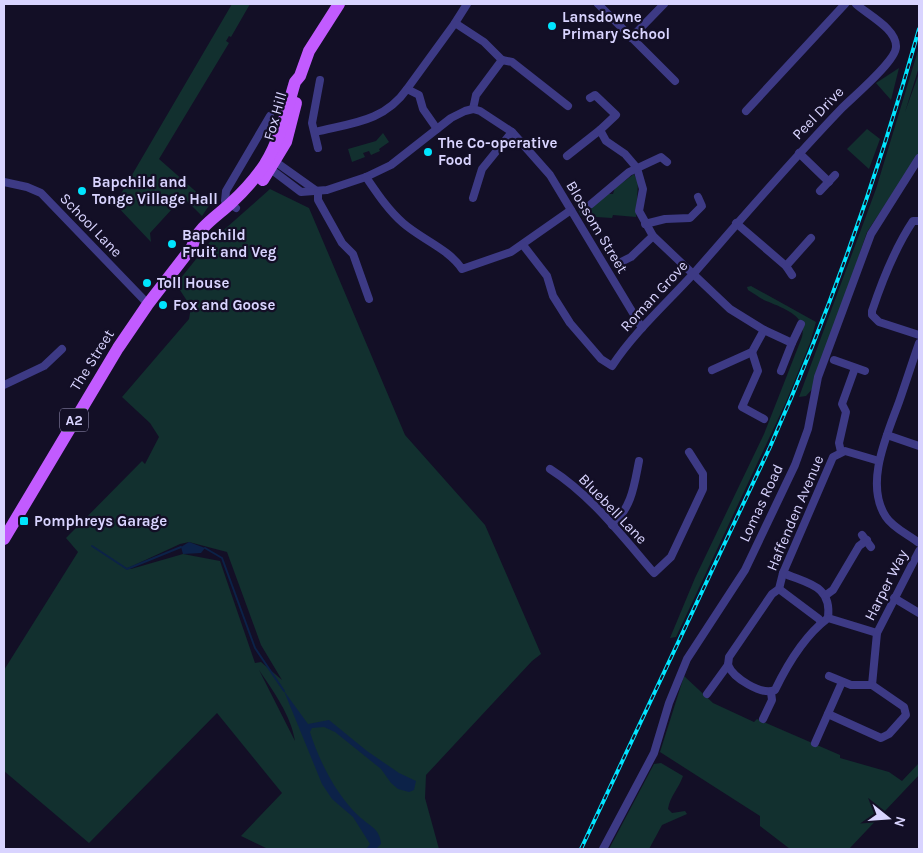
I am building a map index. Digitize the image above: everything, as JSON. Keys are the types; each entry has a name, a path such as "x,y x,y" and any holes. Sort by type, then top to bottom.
{"main road":[{"name":"Fox Hill","path":"148,304 192,247 198,244 270,164 294,82 300,76 309,51 339,4"},
{"name":"The Street","path":"4,539 88,396 148,304"}],"street":[{"path":"314,132 381,114 396,104 467,4"},
{"path":"598,4 675,81"},
{"path":"631,38 664,4"},
{"path":"746,111 844,4"},
{"name":"Peel Drive","path":"718,245 799,153 865,84 893,59 896,48 895,39 890,32 856,4"},
{"path":"455,22 484,42 502,60 512,62 568,106"},
{"path":"270,164 318,192 366,177 391,165 451,118 473,109 476,94 502,60"},
{"path":"318,148 314,132 313,115 320,80"},
{"path":"407,90 419,95 423,109 437,129"},
{"path":"567,156 616,115 595,94 590,98"},
{"name":"Blossom Street","path":"473,109 480,111 512,132 550,175 642,328"},
{"name":"Fox Hill","path":"233,206 225,201 226,191 270,116"},
{"path":"600,130 606,141 625,154 637,168 642,189 639,211 653,236 730,309 764,330 792,344"},
{"path":"473,198 482,169 512,132"},
{"path":"568,144 574,151"},
{"path":"799,153 832,178 820,191"},
{"path":"591,204 637,168 661,157 667,162"},
{"name":"Lomas Road","path":"603,849 654,753 669,703 687,659 745,570 791,473 808,429 818,377 871,234 919,158"},
{"path":"366,177 380,198 403,223 453,258 462,269 511,252 571,210"},
{"name":"School Lane","path":"4,182 27,187 41,193 148,304"},
{"path":"318,192 318,200 342,243 353,254 369,299"},
{"path":"645,224 665,219 690,218 702,206 698,197"},
{"path":"919,221 913,221 905,233 881,284 872,315 879,322 919,335"},
{"path":"736,223 786,266 792,275"},
{"path":"621,262 631,257 653,236"},
{"path":"786,266 806,240"},
{"name":"Roman Grove","path":"523,245 547,276 553,296 570,323 601,359 612,366 642,328 718,245"},
{"path":"781,371 801,324"},
{"path":"712,370 752,352 764,330"},
{"path":"919,343 879,461 878,488 884,515 894,526 919,543"},
{"path":"4,385 44,366 62,350"},
{"path":"752,352 758,371 742,407 764,419"},
{"path":"834,360 865,371"},
{"path":"841,452 839,443 846,412 842,404 855,368"},
{"path":"887,435 919,446"},
{"name":"Bluebell Lane","path":"550,468 573,486 612,525 654,573 671,557 703,489 703,474 689,452"},
{"name":"Haffenden Avenue","path":"707,694 728,665 729,657 772,594 779,589 783,574 834,457 841,452 879,461"},
{"path":"612,525 626,510 633,494 639,461"},
{"path":"826,595 832,590 860,546 867,540"},
{"name":"Harper Way","path":"877,633 919,550"},
{"path":"728,665 730,672 758,689 770,692 775,690 793,656 821,623 828,618 830,606 826,595 818,589 783,574"},
{"path":"779,589 821,623"},
{"path":"894,598 919,613"},
{"path":"828,618 877,633 872,685"},
{"path":"828,714 877,737 885,738 906,715 899,703 872,685 851,685 829,676"},
{"path":"815,743 842,682"},
{"path":"763,719 772,700 770,692"}],"green space":[{"path":"232,4 250,4 231,37 229,36 226,41 229,43 159,159 210,204 202,216 183,197 150,233 151,242 115,204"},
{"path":"919,47 919,67 905,112 919,73 919,153 867,232 814,387 806,396 799,397 876,189"},
{"path":"899,68 891,100 876,83"},
{"path":"867,129 880,139 869,169 847,149"},
{"path":"383,133 389,142 379,149 380,151 371,155 369,151 363,153 365,157 352,162 348,149 376,141"},
{"path":"634,174 638,182 636,217 613,215 612,218 581,216 577,206 582,203 587,210 590,209 608,194 613,194 615,188"},
{"path":"270,189 309,208 405,435 485,525 541,654 532,661 426,775 425,798 439,849 268,849 241,836 282,793 217,713 89,843 4,771 4,670 78,552 66,538 142,461 145,464 159,437 150,423 122,397 189,319 191,307 176,284 209,243","holes":["189,542 227,552 261,645 282,680 261,662 255,663 220,561 183,554 131,569 128,568 180,544","259,670 286,713 295,741"]},
{"path":"751,286 816,322 810,343 786,402 676,637 670,638 695,578 764,434 802,337 803,330 801,324 793,314 748,290 747,287"},
{"path":"684,676 713,703 754,722 757,719 840,755 840,758 889,772 902,781 919,763 919,775 849,849 790,849 760,826 760,816 660,752"},
{"path":"661,763 683,776 668,809 672,813 685,811 687,814 662,825 649,849 609,849 654,764"}],"water":[{"path":"189,542 205,548 201,553 183,554 181,547"},
{"path":"284,691 308,724 329,720 367,751 399,773 416,781 414,790 409,792 398,789 381,769 335,732 324,727 312,728 310,732 318,755 330,778 344,800 379,835 381,844 376,849 366,849 370,844 353,817 332,799 322,784"}],"waterway":[{"path":"92,546 127,569 181,547"},
{"path":"205,548 222,558 255,648 284,691"}],"railway":[{"path":"581,849 770,447 792,396 852,241 887,136 919,29"}],"place":[{"name":"Lansdowne Primary School","path":"552,26"},
{"name":"The Co-operative Food","path":"428,152"},
{"name":"Bapchild and Tonge Village Hall","path":"82,191"},
{"name":"Bapchild Fruit and Veg","path":"172,244"},
{"name":"Toll House","path":"147,283"},
{"name":"Fox and Goose","path":"163,305"},
{"name":"Pomphreys Garage","path":"24,521"}]}
